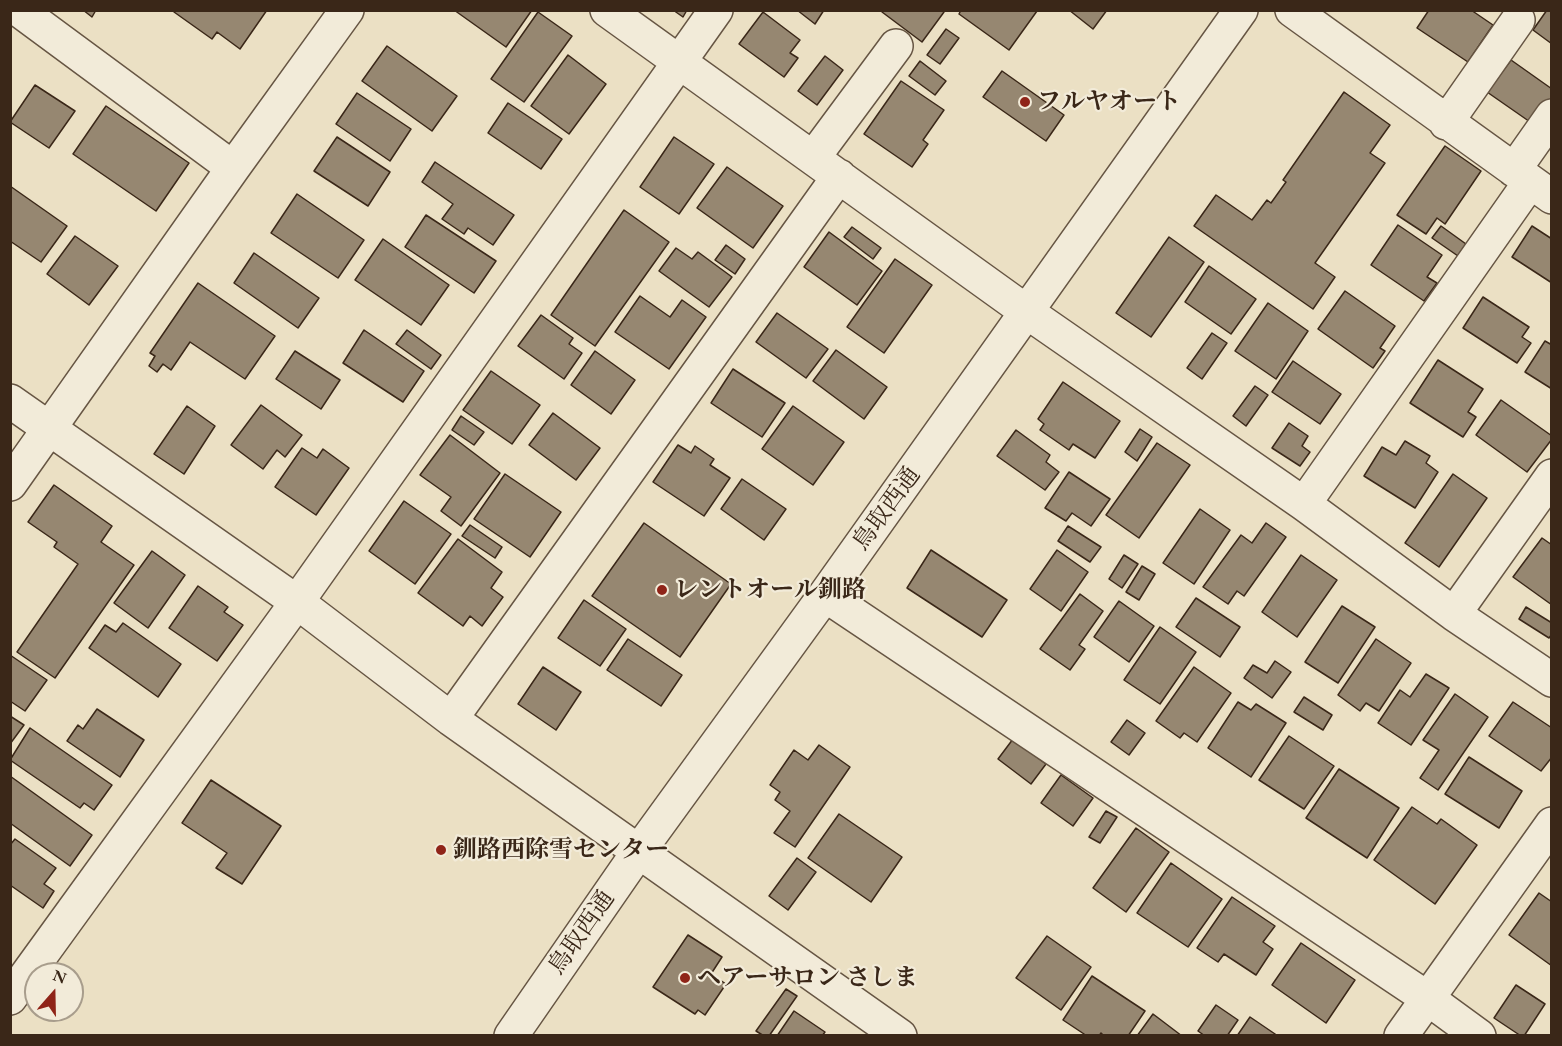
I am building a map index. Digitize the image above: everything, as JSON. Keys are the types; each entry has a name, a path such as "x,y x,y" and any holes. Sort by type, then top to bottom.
{"street":[{"path":"19,10 233,168"},
{"path":"10,484 347,10"},
{"path":"607,10 1027,312 1304,504 1454,614 1551,680"},
{"path":"10,998 297,602 716,10"},
{"name":"鳥取西通","path":"511,1035 639,851 825,595 1241,10"},
{"path":"1292,10 1532,183"},
{"path":"1446,123 1518,20"},
{"path":"813,158 896,46"},
{"path":"1304,504 1532,183 1551,116"},
{"path":"451,719 840,176"},
{"path":"10,401 297,602 451,719 900,1035"},
{"path":"1454,614 1551,476"},
{"path":"825,595 1479,1035"},
{"path":"1401,1035 1551,824"}],"building":[{"path":"83,10 96,10 92,17"},
{"path":"175,10 267,10 240,49 217,32 212,39 174,12"},
{"path":"454,10 532,10 506,47"},
{"path":"673,10 687,10 683,17"},
{"path":"797,10 824,10 815,24"},
{"path":"884,10 942,10 944,12 922,42 882,12"},
{"path":"961,10 1037,11 1009,50 959,14"},
{"path":"1069,10 1107,10 1093,29"},
{"path":"1429,10 1471,10 1493,25 1468,62 1417,28"},
{"path":"1547,10 1552,10 1552,44 1533,30"},
{"path":"538,12 572,36 524,102 491,79"},
{"path":"763,12 800,40 790,53 798,58 784,77 739,44"},
{"path":"946,29 959,38 940,64 927,55"},
{"path":"387,46 457,96 432,131 362,81"},
{"path":"568,55 606,84 569,134 531,106"},
{"path":"825,56 843,70 817,105 798,91"},
{"path":"1511,60 1552,89 1552,100 1533,124 1487,92"},
{"path":"920,61 946,81 935,95 909,76"},
{"path":"1002,71 1064,115 1046,141 983,97"},
{"path":"901,81 944,110 923,140 928,144 912,167 864,134"},
{"path":"35,85 75,111 49,148 10,122"},
{"path":"1344,92 1390,125 1370,153 1385,163 1315,263 1335,277 1313,309 1194,226 1216,195 1252,220 1267,200 1271,203 1286,182 1283,180"},
{"path":"357,93 411,129 390,161 336,124"},
{"path":"508,103 562,139 541,169 488,133"},
{"path":"106,106 189,163 156,211 73,154"},
{"path":"337,137 390,172 368,206 314,171"},
{"path":"674,137 714,164 679,214 640,187"},
{"path":"1445,146 1481,171 1445,224 1437,218 1426,234 1397,215"},
{"path":"435,162 514,215 493,245 468,228 464,234 442,219 453,204 422,182"},
{"path":"727,167 783,206 753,248 697,208"},
{"path":"10,186 67,226 41,262 10,241"},
{"path":"297,194 364,240 338,278 271,233"},
{"path":"624,210 669,242 595,346 551,315"},
{"path":"426,215 496,261 474,293 405,247"},
{"path":"1398,225 1442,255 1427,277 1437,283 1424,301 1371,265"},
{"path":"1441,226 1466,244 1458,256 1432,238"},
{"path":"1532,226 1552,239 1552,283 1512,257"},
{"path":"852,227 881,248 873,259 844,237"},
{"path":"829,232 882,271 857,305 804,267"},
{"path":"75,236 118,266 89,305 47,274"},
{"path":"1169,237 1204,262 1151,337 1116,313"},
{"path":"383,239 449,285 421,325 355,280"},
{"path":"726,245 745,259 735,274 715,260"},
{"path":"676,248 692,259 698,252 732,277 709,307 659,271"},
{"path":"254,253 319,298 298,328 234,283"},
{"path":"895,259 932,285 884,353 847,327"},
{"path":"1209,266 1256,299 1231,334 1185,302"},
{"path":"198,283 275,336 245,379 190,342 171,370 163,364 157,372 149,366 155,356 150,353"},
{"path":"1345,291 1395,326 1380,348 1385,351 1373,368 1318,329"},
{"path":"640,296 670,317 682,300 706,317 669,369 615,332"},
{"path":"1483,297 1529,327 1522,337 1531,343 1517,363 1463,328"},
{"path":"1268,303 1308,331 1276,379 1235,351"},
{"path":"777,313 828,349 806,378 756,342"},
{"path":"541,315 573,338 569,344 582,353 564,379 518,346"},
{"path":"364,330 424,371 403,402 343,363"},
{"path":"407,330 441,355 431,369 396,344"},
{"path":"1212,333 1227,343 1202,379 1187,368"},
{"path":"1545,341 1552,345 1552,389 1525,372"},
{"path":"836,350 887,387 864,419 813,381"},
{"path":"295,351 340,380 321,409 276,379"},
{"path":"595,351 635,380 611,414 571,385"},
{"path":"1438,360 1483,389 1468,412 1476,417 1463,437 1410,403"},
{"path":"1293,361 1341,394 1320,424 1272,392"},
{"path":"733,369 785,403 762,437 711,403"},
{"path":"491,371 540,405 512,444 463,410"},
{"path":"1063,382 1120,421 1095,458 1073,444 1069,450 1040,430 1044,424 1038,419"},
{"path":"1255,386 1268,395 1246,426 1233,416"},
{"path":"1501,400 1552,436 1527,472 1476,435"},
{"path":"261,405 302,435 285,457 277,450 263,469 231,445"},
{"path":"187,406 215,426 184,474 154,454"},
{"path":"793,406 844,442 813,485 762,449"},
{"path":"553,413 600,448 576,480 529,445"},
{"path":"461,416 484,432 474,445 452,430"},
{"path":"1289,423 1308,436 1302,446 1310,452 1300,466 1272,448"},
{"path":"1140,429 1152,437 1137,461 1125,452"},
{"path":"1016,430 1050,455 1046,462 1059,472 1045,490 997,456"},
{"path":"450,435 500,473 461,526 441,511 451,497 420,475"},
{"path":"1405,441 1430,456 1426,463 1438,472 1415,508 1364,476 1382,447 1396,455"},
{"path":"1157,443 1190,465 1139,538 1106,515"},
{"path":"678,445 691,453 695,446 714,459 710,465 730,478 704,516 653,482"},
{"path":"302,448 317,458 323,449 349,468 316,515 275,487"},
{"path":"1069,472 1110,499 1091,526 1072,513 1066,521 1045,508"},
{"path":"505,474 561,512 530,557 474,519"},
{"path":"1453,474 1487,498 1439,567 1405,543"},
{"path":"742,479 786,509 764,540 721,509"},
{"path":"54,485 112,526 101,542 134,565 55,678 17,652 78,564 54,547 57,542 28,522"},
{"path":"404,501 451,534 415,584 369,551"},
{"path":"1200,509 1230,530 1194,584 1163,563"},
{"path":"644,523 731,584 680,657 592,596"},
{"path":"1266,523 1286,537 1244,596 1237,591 1228,604 1203,587 1241,535 1252,543"},
{"path":"470,525 502,547 495,558 462,536"},
{"path":"1068,526 1101,547 1090,562 1058,541"},
{"path":"1542,538 1552,545 1552,605 1513,577"},
{"path":"458,539 502,572 491,588 503,597 482,626 470,616 463,626 418,593"},
{"path":"931,550 1007,600 982,637 907,588"},
{"path":"1057,550 1088,572 1061,611 1030,589"},
{"path":"152,551 185,575 148,628 114,603"},
{"path":"1124,555 1138,564 1122,588 1109,579"},
{"path":"1301,555 1337,580 1297,637 1262,612"},
{"path":"1142,566 1155,574 1139,600 1126,592"},
{"path":"198,586 228,607 224,612 243,625 217,661 169,628"},
{"path":"1080,594 1103,611 1079,645 1085,649 1070,670 1040,649"},
{"path":"1196,598 1240,627 1220,657 1176,627"},
{"path":"584,600 626,629 600,666 558,638"},
{"path":"1119,601 1154,626 1129,662 1094,637"},
{"path":"1342,606 1375,627 1338,683 1305,662"},
{"path":"1526,607 1552,623 1552,634 1549,638 1519,619"},
{"path":"123,623 181,664 158,697 89,648 105,625 116,632"},
{"path":"1160,627 1196,652 1160,704 1124,680"},
{"path":"628,639 682,675 661,706 607,670"},
{"path":"1376,639 1411,663 1379,711 1366,703 1360,711 1338,695"},
{"path":"10,655 47,680 25,711 10,701"},
{"path":"1275,661 1291,672 1272,698 1244,678 1253,665 1267,673"},
{"path":"543,667 581,692 556,730 518,704"},
{"path":"1194,667 1231,693 1197,742 1184,733 1180,738 1156,721"},
{"path":"1426,674 1449,688 1411,745 1378,723 1400,690 1410,697"},
{"path":"1455,694 1488,717 1438,790 1420,778 1439,750 1423,740"},
{"path":"1304,697 1332,715 1323,730 1294,712"},
{"path":"1238,702 1251,710 1256,704 1286,723 1251,777 1208,748"},
{"path":"1513,702 1552,728 1552,757 1541,771 1489,736"},
{"path":"97,709 144,740 120,777 67,741 78,725 83,729"},
{"path":"10,716 24,725 10,744"},
{"path":"1127,720 1145,733 1129,755 1111,742"},
{"path":"30,728 112,785 94,810 84,803 80,808 10,760"},
{"path":"1289,736 1334,766 1304,809 1259,780"},
{"path":"1013,739 1046,764 1031,784 998,759"},
{"path":"819,745 850,767 795,847 774,833 790,811 775,800 780,792 770,785 794,750 808,760"},
{"path":"1469,757 1522,791 1499,828 1445,794"},
{"path":"1339,769 1399,808 1367,858 1306,818"},
{"path":"1061,775 1093,798 1073,826 1041,803"},
{"path":"10,776 92,835 70,866 10,823"},
{"path":"211,780 281,826 242,884 216,868 227,853 182,823"},
{"path":"1412,807 1437,824 1441,819 1477,845 1435,904 1374,860"},
{"path":"1106,811 1117,817 1100,843 1089,837"},
{"path":"839,814 902,857 871,902 808,858"},
{"path":"1136,828 1169,852 1126,912 1093,888"},
{"path":"15,839 56,868 44,884 54,891 43,908 10,885 10,845"},
{"path":"797,858 816,872 788,910 769,896"},
{"path":"1171,863 1222,899 1188,947 1137,913"},
{"path":"1539,893 1552,902 1552,966 1509,935"},
{"path":"1232,897 1275,926 1263,942 1273,949 1256,975 1224,954 1218,962 1197,948"},
{"path":"688,935 722,957 711,974 726,984 705,1015 698,1010 695,1014 653,987"},
{"path":"1047,936 1091,967 1061,1010 1016,978"},
{"path":"1301,943 1355,980 1326,1023 1272,985"},
{"path":"1092,976 1145,1011 1128,1036 1104,1036 1101,1033 1099,1036 1087,1036 1063,1020"},
{"path":"1516,985 1545,1004 1524,1036 1494,1018"},
{"path":"786,989 797,996 769,1036 764,1036 756,1031"},
{"path":"1216,1005 1238,1020 1227,1036 1205,1036 1198,1031"},
{"path":"794,1011 825,1032 822,1036 777,1036"},
{"path":"1153,1014 1182,1036 1137,1036"},
{"path":"1250,1017 1278,1036 1237,1036"}],"place":[{"name":"フルヤオート","path":"1025,102"},
{"name":"レントオール釧路","path":"662,590"},
{"name":"釧路西除雪センター","path":"441,850"},
{"name":"ヘアーサロン さしま","path":"685,978"}]}
